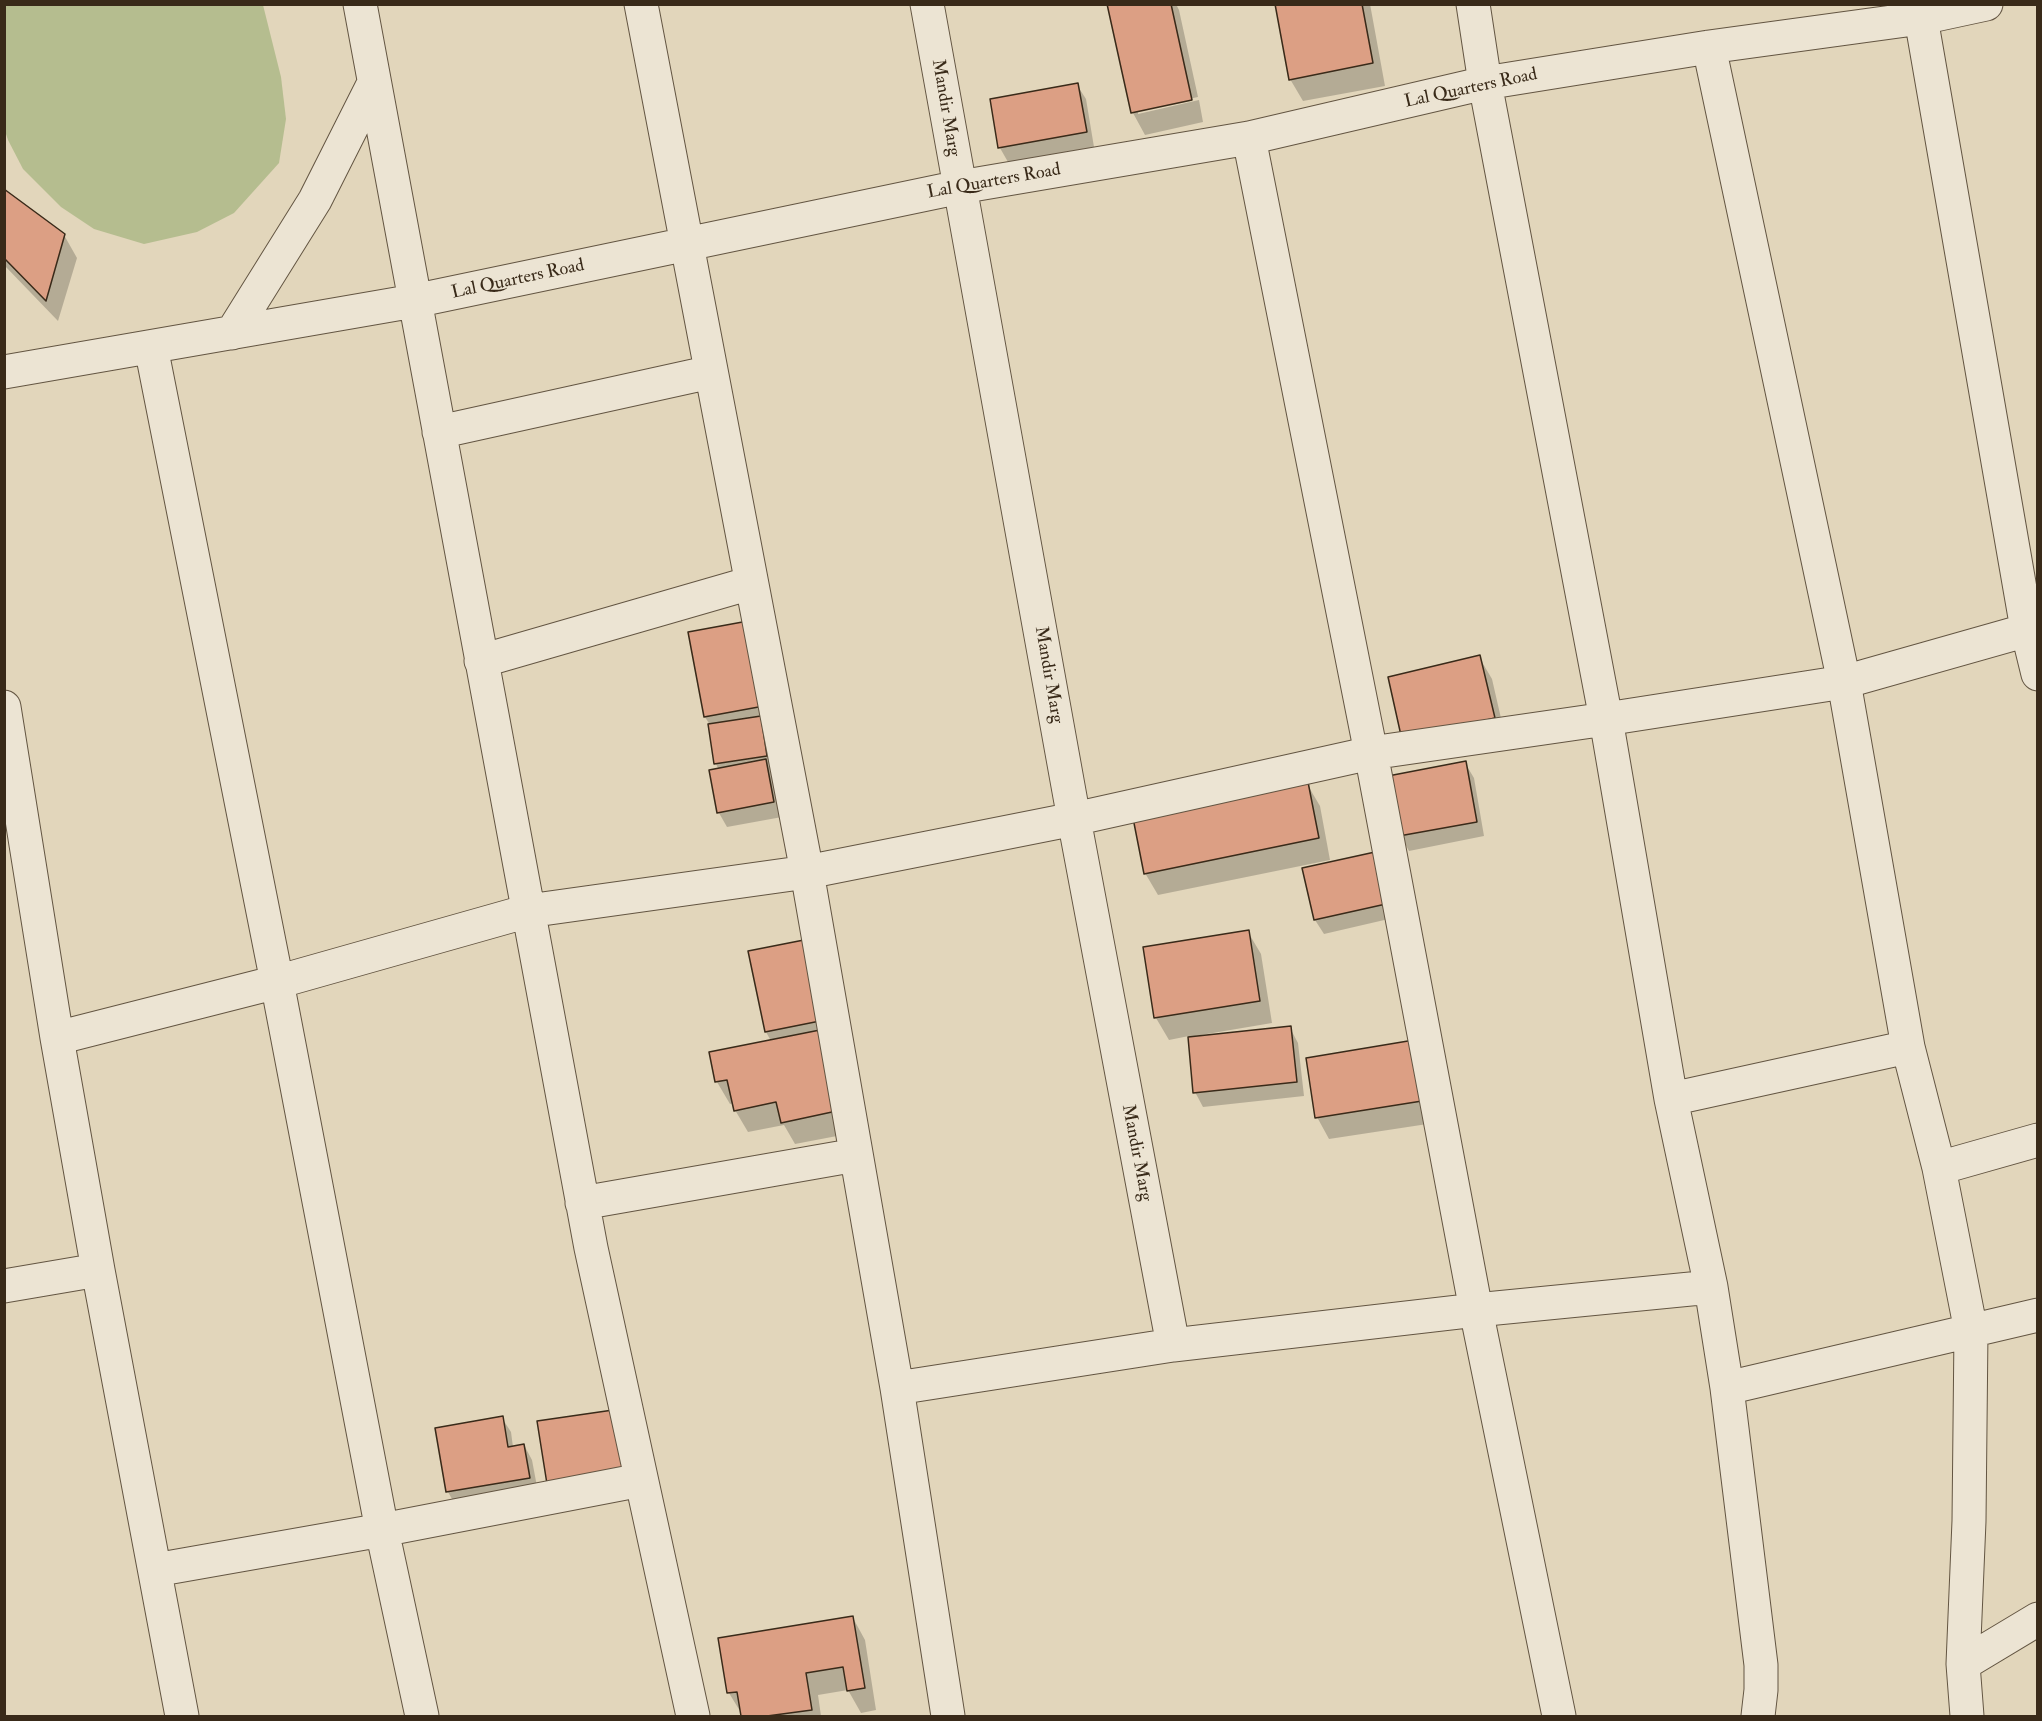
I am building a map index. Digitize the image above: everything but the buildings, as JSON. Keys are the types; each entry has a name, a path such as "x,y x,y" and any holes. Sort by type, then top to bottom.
{"street":[{"path":"360,4 582,1203 693,1716"},
{"path":"641,4 807,872 897,1388 948,1716"},
{"name":"Mandir Marg","path":"927,4 1074,819 1173,1345"},
{"path":"1473,4 1485,83 1606,719 1671,1099 1711,1287 1727,1388 1761,1665 1758,1716"},
{"name":"Lal Quarters Road","path":"4,372 414,301 960,187 1249,138 1485,83 1709,47 1921,18 1986,4"},
{"path":"1921,18 2032,628 2037,674"},
{"path":"1709,47 1844,682 1908,1047 1939,1168 1971,1331 1969,1521 1963,1664 1967,1716"},
{"path":"232,333 315,200 374,83"},
{"path":"1249,138 1371,753 1476,1310 1559,1716"},
{"path":"151,347 277,982 382,1530 422,1716"},
{"path":"439,432 711,372"},
{"path":"482,661 751,583"},
{"path":"57,1038 277,982 528,911 807,872 1074,819 1371,753 1844,682 2032,628"},
{"path":"6,724 57,1038 98,1270 182,1716"},
{"path":"1671,1099 1908,1047"},
{"path":"1939,1168 2037,1140"},
{"path":"582,1203 856,1155"},
{"path":"4,1287 98,1270"},
{"path":"897,1388 1173,1345 1476,1310 1711,1287"},
{"path":"1727,1388 2037,1315"},
{"path":"155,1570 382,1530 641,1480"},
{"path":"1963,1664 2037,1619"}],"green space":[{"path":"4,5 263,5 281,77 286,119 279,163 234,213 197,232 144,244 94,229 61,207 23,169 8,140 4,128"}]}
